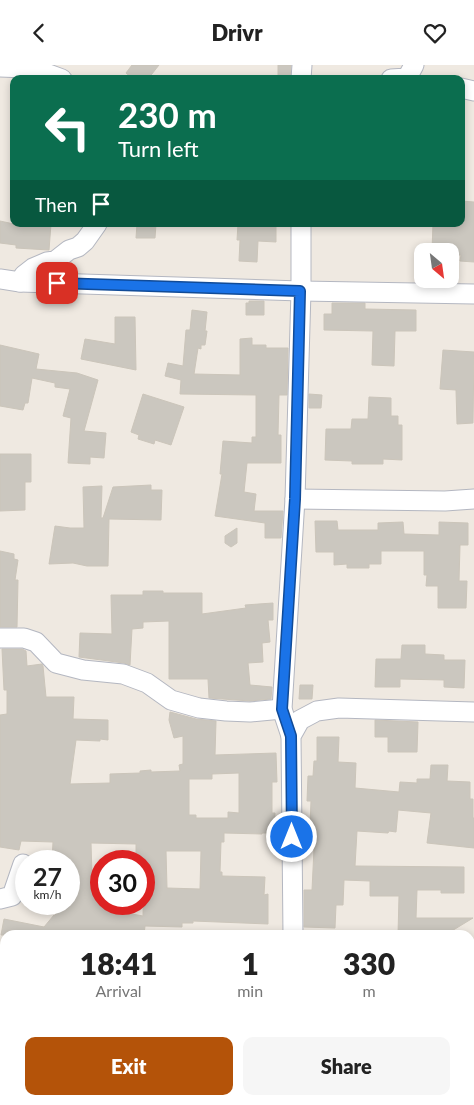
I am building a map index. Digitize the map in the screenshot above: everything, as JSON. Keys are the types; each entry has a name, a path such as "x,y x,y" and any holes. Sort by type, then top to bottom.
{"street":[{"path":"0,67 25,68 51,75"},
{"path":"20,281 33,268 55,261 69,249 78,247 95,227"},
{"path":"293,930 291,736 282,709 295,499 301,227"},
{"path":"0,279 300,291 474,294"},
{"path":"295,499 445,501 474,499"},
{"path":"0,638 24,638 36,642 56,663 83,670 123,674 147,683 171,700 198,708 250,712 282,709"},
{"path":"291,736 300,721 317,711 339,708 474,712"},
{"path":"0,899 12,896 15,887"}],"building":[{"path":"132,65 159,65 151,75 128,75 126,73"},
{"path":"278,65 291,65 290,75 278,75"},
{"path":"465,201 474,202 474,262 460,261 461,255 459,255 459,243 432,243 433,227 465,227"},
{"path":"0,221 10,223 10,227 51,227 49,250 16,248 16,245 0,243"},
{"path":"137,227 156,227 155,238 136,238"},
{"path":"238,227 276,227 276,242 258,241 257,262 239,261 240,240 237,240"},
{"path":"249,301 264,301 264,315 246,315 246,303 249,303"},
{"path":"332,303 365,303 365,309 416,310 416,331 395,331 394,366 372,365 373,331 324,330 324,314 332,314"},
{"path":"192,310 207,312 205,345 201,345 201,349 198,348 194,374 240,375 240,339 252,338 252,345 266,345 266,348 288,348 287,395 279,395 278,435 281,435 281,463 247,463 244,492 256,494 254,511 283,511 281,538 265,538 265,523 215,516 222,474 220,474 223,441 252,443 252,437 256,437 256,395 180,394 181,380 165,376 168,363 183,366 186,330 190,330"},
{"path":"115,317 135,317 136,370 81,359 85,339 115,344"},
{"path":"0,345 39,354 36,369 77,373 98,380 84,431 106,433 104,458 90,457 90,464 68,463 71,418 63,416 70,389 55,387 55,383 32,378 28,403 25,403 23,410 0,406"},
{"path":"443,350 474,352 473,423 457,424 456,390 440,389"},
{"path":"143,394 184,407 171,445 155,440 154,444 138,439 139,435 131,432"},
{"path":"309,394 322,395 321,408 309,408"},
{"path":"369,397 391,398 391,416 398,416 398,425 402,425 402,460 383,459 383,464 352,464 352,461 325,460 326,429 351,429 352,419 368,419"},
{"path":"0,454 31,454 31,482 25,482 25,510 0,511"},
{"path":"151,485 151,490 162,490 161,520 109,519 108,566 87,566 73,563 49,564 55,526 84,528 83,487 102,486 101,518 103,518 113,487"},
{"path":"315,521 337,521 338,530 378,530 378,523 403,522 404,534 439,535 439,522 468,523 468,545 460,545 459,581 467,581 466,608 438,608 438,586 426,586 427,575 424,575 424,551 381,551 381,564 369,564 369,568 347,568 347,564 334,565 334,552 316,552"},
{"path":"237,528 237,543 231,547 225,543 225,536"},
{"path":"0,551 14,554 14,559 18,560 15,580 18,580 17,627 0,627"},
{"path":"143,591 202,593 202,614 246,608 245,605 273,603 273,620 268,620 270,642 262,643 263,662 248,663 250,685 272,687 271,699 250,701 209,698 208,679 169,679 169,621 143,622 143,628 132,629 130,665 79,657 80,633 112,634 111,595 143,595"},
{"path":"402,645 425,645 425,654 444,655 444,660 465,660 464,688 444,687 444,680 400,679 400,687 375,687 376,659 401,659"},
{"path":"2,649 22,649 26,651 27,666 42,664 43,666 46,697 74,697 73,719 108,720 108,740 76,740 70,784 110,783 110,774 140,773 140,771 151,770 151,772 180,771 179,765 183,764 183,736 174,738 169,720 170,712 196,719 216,721 215,755 276,753 277,782 272,782 272,813 275,813 274,833 224,833 224,842 221,842 220,872 222,872 222,876 265,877 264,895 268,894 268,924 193,921 193,923 182,923 182,927 145,926 145,930 2,930 4,919 44,927 54,915 80,915 80,850 53,850 53,842 21,841 19,850 0,847 0,715 7,714 7,690 4,690","holes":["239,773 239,813 228,812 228,818 196,818 196,815 189,815 189,779 212,779 212,774","166,851 201,851 200,889 167,888"]},
{"path":"300,685 313,685 312,699 299,699"},
{"path":"375,720 418,722 417,752 388,752 388,737 375,737"},
{"path":"317,737 339,737 338,762 356,763 355,788 399,792 400,782 417,783 417,779 430,779 431,765 448,765 447,781 470,782 470,799 473,799 474,848 427,843 431,813 398,810 396,832 357,831 355,866 464,867 464,893 441,893 441,890 417,890 416,918 473,918 453,930 398,930 399,896 370,896 370,881 344,880 343,905 336,905 335,928 304,927 304,890 312,890 314,849 309,849 311,801 307,801 308,776 313,776 314,761 317,761"}],"route":[{"path":"57,283 300,291 295,499 282,709 291,736 292,837"}]}
